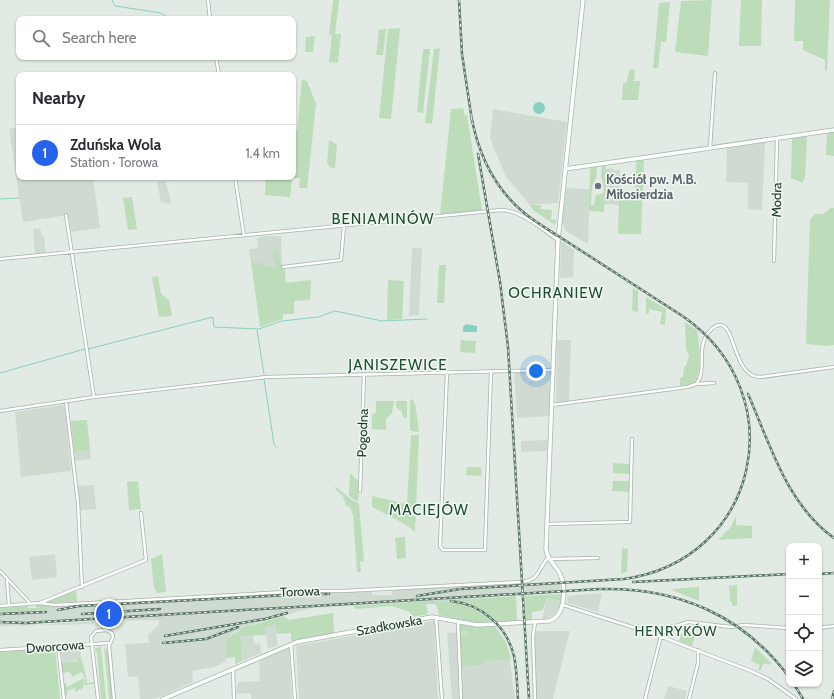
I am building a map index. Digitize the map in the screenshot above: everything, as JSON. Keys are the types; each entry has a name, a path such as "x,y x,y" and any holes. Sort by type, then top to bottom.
{"street":[{"path":"208,0 210,16"},
{"path":"583,0 558,240 547,524 548,557 561,578 563,604 660,636 759,674 796,699"},
{"path":"216,60 218,72"},
{"path":"710,148 715,73"},
{"path":"565,169 834,130"},
{"name":"Modra","path":"774,261 777,139"},
{"path":"235,180 244,236"},
{"path":"0,259 506,210 520,215 558,240"},
{"path":"66,215 94,397"},
{"path":"282,267 341,260 344,226"},
{"path":"696,384 700,376 703,340 712,328 720,325 729,331 735,351 747,372 752,376 761,377 834,367"},
{"path":"512,371 554,370"},
{"path":"447,372 440,546 443,550 456,551 484,550 491,371"},
{"path":"0,411 94,397 266,377 508,371"},
{"name":"Pogodna","path":"360,491 364,374"},
{"path":"552,405 687,387 696,384 714,384"},
{"path":"66,401 78,503 82,587"},
{"path":"547,524 630,522 632,439"},
{"path":"0,606 40,603 146,560 140,513"},
{"path":"548,557 598,558"},
{"name":"Torowa","path":"40,603 56,605 304,591 354,591 521,582 531,580 536,577 548,557"},
{"path":"0,570 30,604"},
{"path":"7,579 9,605"},
{"name":"Szadkowska","path":"163,699 291,644 436,617 477,625 550,621 555,619 561,612 563,604"},
{"path":"436,617 442,699"},
{"path":"458,621 461,698"},
{"path":"645,699 660,636 667,629 688,622 731,627 743,625 786,628"},
{"path":"534,623 535,699"},
{"path":"822,628 834,626"},
{"path":"98,699 92,634 96,631 102,630 112,633 113,637 109,647 114,699"},
{"name":"Dworcowa","path":"0,650 110,643"},
{"path":"291,644 295,699"},
{"path":"58,646 64,699"},
{"path":"690,699 698,663 698,650"},
{"path":"233,668 234,699"}],"shaded area":[{"path":"493,109 567,122 558,203 530,205 506,177 490,138"},
{"path":"16,128 16,176 9,129"},
{"path":"765,142 762,210 748,209 748,183 726,182 727,148"},
{"path":"613,168 613,170 620,170 619,205 604,204 605,169"},
{"path":"17,180 93,180 100,228 71,232 68,215 23,222"},
{"path":"165,181 171,204 161,202 157,182"},
{"path":"566,188 590,189 588,244 566,231 562,222"},
{"path":"40,228 42,236 44,236 46,253 35,254 33,229"},
{"path":"265,236 281,236 282,266 252,269 249,249 258,248 257,238"},
{"path":"561,241 574,250 573,277 560,278"},
{"path":"412,248 422,248 419,315 409,316"},
{"path":"557,340 571,340 569,401 556,402"},
{"path":"551,371 549,416 517,418 514,373"},
{"path":"62,405 65,407 71,471 21,477 15,412"},
{"path":"548,440 547,451 521,452 521,441"},
{"path":"90,450 91,459 75,461 74,452"},
{"path":"94,485 96,509 80,510 77,486"},
{"path":"55,554 57,577 32,580 29,557"},
{"path":"560,582 561,592 455,600 477,607 497,623 480,611 464,604 437,601 312,608 259,622 235,632 226,639 226,661 215,667 192,671 193,682 155,699 140,699 138,676 128,677 125,644 149,643 148,635 159,624 159,620 114,621 114,619 107,619 36,623 36,625 94,621 93,624 0,626 0,608 28,606 28,608 36,608 36,605 88,605 311,592 372,592 372,595 392,595 392,590"},
{"path":"602,593 598,612 568,603 567,596"},
{"path":"547,598 562,601 555,615 542,620"},
{"path":"434,621 438,699 299,699 296,646"},
{"path":"275,625 278,645 268,649 265,628"},
{"path":"497,629 509,652 515,699 452,699 447,633"},
{"path":"536,631 570,631 553,699 536,699 534,641"},
{"path":"253,635 254,644 260,643 261,653 242,661 239,636"},
{"path":"80,648 81,658 63,663 61,649"},
{"path":"289,648 292,699 251,699 251,693 236,694 238,682 260,681 259,660"},
{"path":"668,686 687,691 685,699 664,699"}],"green space":[{"path":"333,0 339,0 335,34 341,34 338,63 329,62 332,35 329,35"},
{"path":"712,0 708,56 675,52 681,1"},
{"path":"741,0 762,0 761,46 739,46"},
{"path":"795,0 830,0 827,70 825,71 825,60 803,50 803,41 794,41"},
{"path":"670,2 666,42 661,42 658,68 653,68 659,3"},
{"path":"400,28 391,119 379,118 388,29"},
{"path":"386,29 383,55 376,55 379,30"},
{"path":"315,36 313,52 305,52 306,37"},
{"path":"440,48 432,124 425,123 434,49"},
{"path":"423,49 430,49 423,113 417,112"},
{"path":"630,69 635,70 634,81 640,81 638,100 622,100 623,83 626,83"},
{"path":"302,80 307,81 316,104 307,188 299,188 300,178 296,178 297,130"},
{"path":"463,108 465,116 467,115 482,210 440,215 451,109"},
{"path":"834,132 834,156 826,155 827,133"},
{"path":"807,136 805,178 802,183 791,178 792,138"},
{"path":"329,140 337,145 335,168 331,168 327,163"},
{"path":"644,160 641,234 618,234 619,199 635,195 636,161"},
{"path":"606,165 604,212 589,211 590,167 598,166 596,178 592,186 591,205 594,205 596,195 602,194 604,191 601,166"},
{"path":"266,180 292,180 290,197 265,195"},
{"path":"132,197 137,229 128,230 123,198"},
{"path":"530,205 541,205 540,209 552,210 551,220 555,220 557,217 555,225 533,210"},
{"path":"831,208 834,208 834,345 826,346 806,344 810,220 815,214 823,214"},
{"path":"274,241 275,253 279,253 280,264 282,264 282,269 285,269 286,283 311,280 310,300 294,301 294,314 283,314 283,319 260,327 251,261 254,261 254,264 263,263 264,266 277,266 273,261"},
{"path":"439,265 446,265 444,303 437,303"},
{"path":"158,276 161,294 169,300 172,316 159,317 152,277"},
{"path":"388,280 404,281 402,319 387,320"},
{"path":"633,288 638,291 638,312 632,311"},
{"path":"646,297 666,309 665,325 660,324 662,312 649,309 649,313 646,315"},
{"path":"685,322 697,330 699,367 696,380 693,384 680,386 680,378 683,377 684,367 686,366 689,355 686,350"},
{"path":"461,340 476,341 475,353 460,352"},
{"path":"412,399 415,403 419,432 411,431 410,428 410,400"},
{"path":"376,401 394,401 392,413 386,419 386,430 372,429 372,415 376,412"},
{"path":"396,401 407,401 407,418 404,418 401,411 396,407"},
{"path":"87,420 90,450 74,452 71,421"},
{"path":"411,435 419,435 415,532 405,524 372,507 372,496 407,504"},
{"path":"613,463 630,464 630,474 613,473"},
{"path":"467,467 480,467 482,470 481,476 466,475"},
{"path":"350,473 359,482 358,502 349,496"},
{"path":"138,481 141,509 129,510 127,482"},
{"path":"613,481 630,481 629,492 612,491"},
{"path":"335,486 359,504 364,561 360,562 361,572 357,572 353,515 350,507 346,506 343,496 336,490"},
{"path":"736,516 736,525 752,526 752,538 718,540 731,527"},
{"path":"405,537 406,558 397,559 395,538"},
{"path":"622,548 628,549 627,572 621,573"},
{"path":"162,554 166,592 157,593 154,588 151,559"},
{"path":"737,585 737,606 733,606 730,600 729,586"},
{"path":"699,587 699,601 672,590 673,589"},
{"path":"76,591 77,602 48,603 48,601"},
{"path":"561,594 562,601 547,598 543,610 532,612 532,621 526,621 525,596"},
{"path":"516,596 517,622 497,623 477,607 454,600"},
{"path":"431,601 457,603 480,612 495,623 472,622 439,615 436,604 426,604 428,614 412,617 410,612 392,606 355,609 354,606"},
{"path":"36,604 50,606 50,609 0,613 0,608 28,606 28,608 36,608"},
{"path":"333,613 334,633 291,641 291,633 277,634 275,625 265,628 266,635 240,636 242,661 235,664 235,657 226,658 226,639 243,628 283,616 289,620"},
{"path":"460,624 477,627 495,627 506,642 511,659 483,661 483,665 462,666 459,648 461,646 460,634 467,634 468,631 459,632 458,625"},
{"path":"681,634 695,636 692,646 679,641"},
{"path":"101,647 106,699 101,699 97,653 95,650 96,648"},
{"path":"104,647 108,651 113,699 109,699"},
{"path":"755,647 771,663 769,665 764,663 760,671 758,670 760,665 751,661"},
{"path":"55,648 60,699 0,699 0,652"},
{"path":"78,658 81,658 83,663 87,683 94,682 94,684 84,685 85,678 82,672 72,677 69,672 63,673 61,660 63,663 78,661"},
{"path":"84,678 83,688 75,692 75,688 67,691 68,694 65,696 64,684 66,683 67,687"}],"water":[{"path":"537,102 541,102 545,108 541,114 537,114 533,110 533,106"},
{"path":"466,324 477,326 477,332 463,332 463,327"}],"waterway":[{"path":"112,0 115,6 161,13 166,16"},
{"path":"0,199 19,198"},
{"path":"259,329 282,321 318,317 335,311 382,321 427,319"},
{"path":"88,349 213,317 214,327 258,329"},
{"path":"257,330 264,374"},
{"path":"0,373 85,349"},
{"path":"264,379 274,444 276,447"}],"railway":[{"path":"459,0 462,54 472,121"},
{"path":"417,596 460,589 624,579 670,565 706,541 732,508 746,470 749,429 740,388 719,350 684,317 535,221 522,211 511,200 492,175 479,147 471,115"},
{"path":"478,154 500,282 508,347 529,699"},
{"path":"748,394 772,453 792,491 804,509 834,538"},
{"path":"822,574 834,573"},
{"path":"633,582 786,574"},
{"path":"0,622 25,623 600,589 628,590 656,593 682,600 706,609 729,621 751,637 771,655 786,673"},
{"path":"58,610 79,606 329,594"},
{"path":"451,601 473,607 491,618 499,626 511,645 514,656 518,699"},
{"path":"82,614 160,609"},
{"path":"0,614 46,612"},
{"path":"165,636 265,619 287,613"},
{"path":"163,643 206,639 238,627"},
{"path":"796,687 803,699"},
{"path":"832,699 834,691"}],"place":[{"name":"Kościół pw. M.B. Miłosierdzia","path":"598,186"},
{"name":"Zduńska Wola","path":"109,614"}],"district":[{"name":"BENIAMINÓW","path":"383,219"},
{"name":"OCHRANIEW","path":"556,293"},
{"name":"JANISZEWICE","path":"398,365"},
{"name":"MACIEJÓW","path":"429,510"},
{"name":"HENRYKÓW","path":"676,631"}]}
